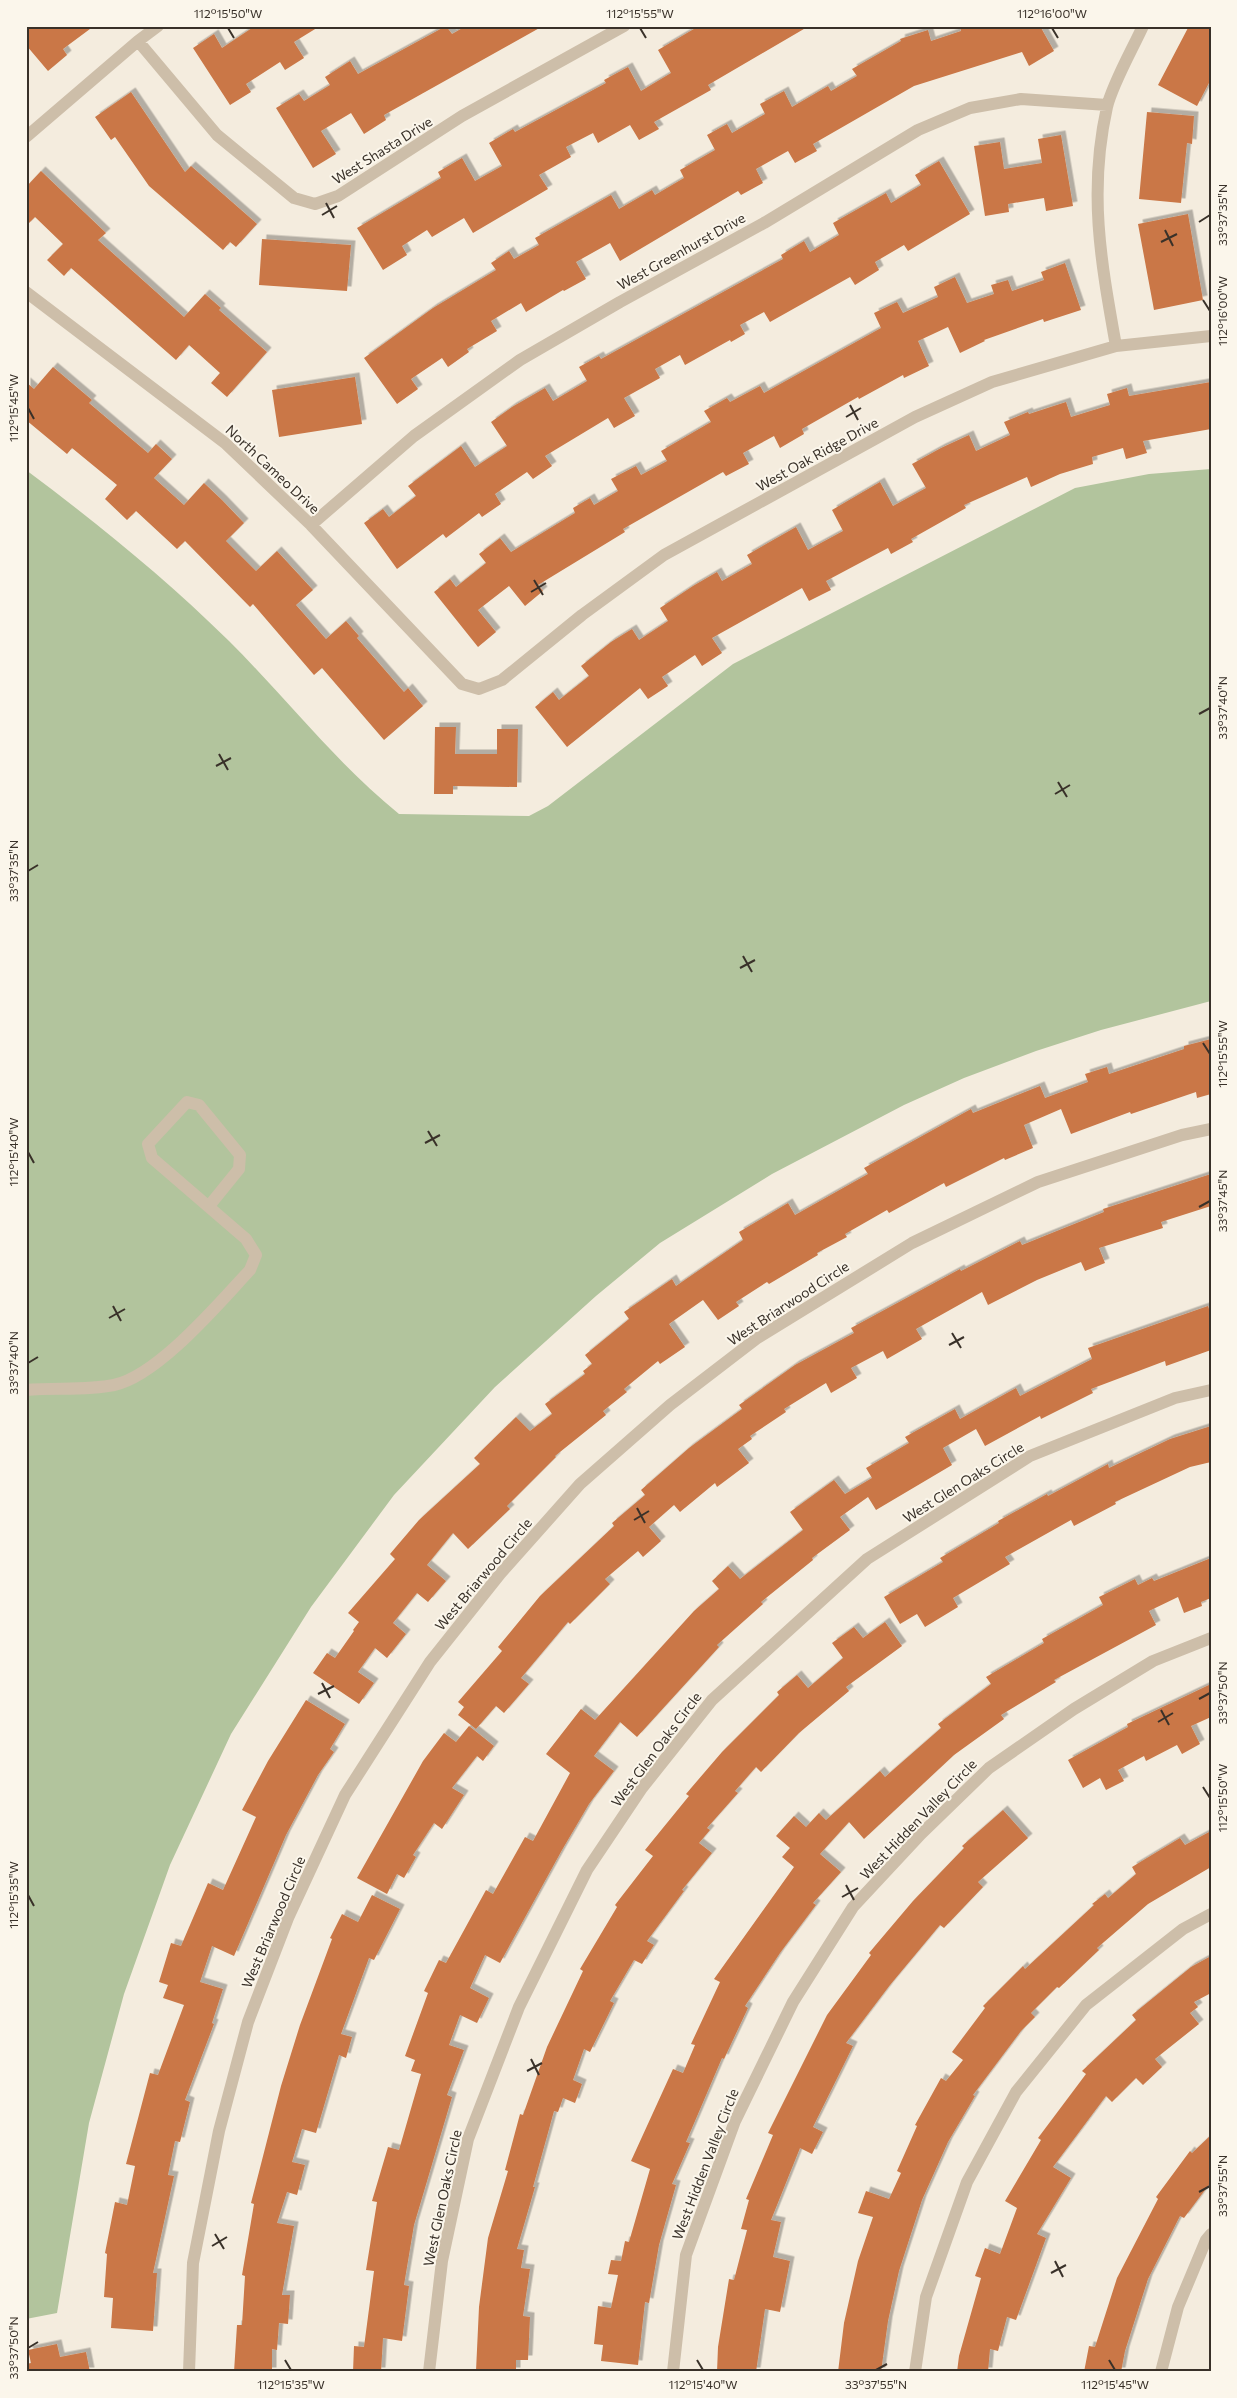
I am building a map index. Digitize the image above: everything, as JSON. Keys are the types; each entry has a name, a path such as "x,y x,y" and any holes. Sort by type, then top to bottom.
{"street":[{"path":"26,137 158,26"},
{"name":"West Shasta Drive","path":"138,41 217,135 294,198 315,204 338,196 462,116 624,26"},
{"path":"1116,346 1099,250 1096,179 1107,105 1143,26"},
{"name":"West Greenhurst Drive","path":"311,525 414,436 520,360 620,302 764,223 918,130 970,108 1021,99 1107,105"},
{"name":"North Cameo Drive","path":"26,292 225,443 311,525 462,684 479,689"},
{"name":"West Oak Ridge Drive","path":"479,689 502,680 582,615 664,555 916,417 992,382 1116,346 1211,336"},
{"path":"26,1390 116,1384 144,1371 218,1304 250,1270 256,1255 246,1238 152,1158 148,1144 187,1102 199,1105 240,1155 239,1169 209,1206"},
{"name":"West Briarwood Circle","path":"189,2372 193,2263 219,2131 248,2022 282,1936 345,1795 430,1662 500,1574 580,1484 670,1405 756,1339 912,1243 1038,1182 1182,1135 1211,1129"},
{"name":"West Glen Oaks Circle","path":"429,2372 442,2261 468,2139 519,2006 587,1870 642,1788 712,1700 867,1560 1030,1456 1175,1398 1211,1390"},
{"name":"West Hidden Valley Circle","path":"673,2372 686,2255 735,2120 792,2002 853,1907 920,1834 989,1768 1074,1709 1153,1661 1211,1638"},
{"path":"915,2372 926,2297 967,2182 1016,2092 1086,2005 1183,1929 1211,1914"},
{"path":"1161,2372 1178,2307 1206,2240 1211,2234"}],"green space":[{"path":"1211,469 1211,1001 1101,1030 1036,1051 964,1078 904,1105 772,1174 660,1243 596,1296 495,1387 394,1495 311,1607 231,1734 170,1865 124,1994 89,2123 57,2313 26,2319 26,470 130,552 205,618 354,773 399,814 529,816 548,806 733,664 1075,488 1149,474"}],"building":[{"path":"26,26 94,26 63,49 67,55 48,71 26,45"},
{"path":"255,26 320,26 294,42 304,58 285,70 280,62 246,84 251,92 230,105 193,48 214,34 222,48"},
{"path":"446,26 452,34 466,26 543,26 384,115 386,120 364,134 351,113 321,131 336,154 313,168 276,108 299,94 304,101 330,85 325,77 350,61 358,74"},
{"path":"699,26 809,26 708,85 711,90 654,122 659,129 639,140 630,125 598,143 593,133 566,147 571,157 539,175 548,189 473,233 464,218 432,237 427,230 402,246 407,255 383,270 357,228 441,178 438,172 462,158 475,181 502,166 489,143 513,129 515,132 606,83 604,80 628,67 641,91 671,73 658,50"},
{"path":"960,26 1040,26 1054,51 1029,66 1022,52 914,86 813,144 817,151 795,163 788,151 756,169 763,183 741,195 738,191 620,261 610,243 576,262 586,279 526,312 521,303 491,321 497,331 467,349 469,352 448,367 442,358 411,379 418,389 397,404 364,358 433,308 496,270 491,263 509,251 514,259 539,245 535,238 611,195 619,209 652,190 655,195 684,178 680,170 715,150 707,135 727,124 732,133 765,114 760,104 784,91 792,107 828,86 831,91 857,76 852,69 901,41 900,39 928,30 931,41 961,31"},
{"path":"1189,26 1211,26 1211,79 1197,106 1158,85"},
{"path":"131,92 185,172 191,166 257,224 236,247 230,242 223,250 149,186 115,137 111,140 95,117"},
{"path":"1147,112 1194,116 1192,144 1187,143 1181,203 1139,199"},
{"path":"1061,135 1073,206 1046,211 1044,198 1008,204 1009,212 985,216 974,146 1000,142 1004,169 1042,163 1038,139"},
{"path":"939,161 970,214 908,251 904,245 875,262 879,270 855,285 850,277 770,322 764,312 740,325 745,334 731,342 730,340 685,365 680,355 655,369 660,378 624,398 635,416 614,428 608,418 545,456 552,466 533,479 527,472 495,494 501,504 482,517 479,513 446,538 443,534 397,569 364,523 383,509 389,517 416,496 408,486 461,446 475,467 507,446 491,422 512,407 545,388 553,401 587,381 579,367 599,356 601,359 783,259 781,255 804,241 810,252 839,235 833,223 886,193 891,203 921,185 915,175"},
{"path":"41,171 106,233 98,240 184,317 205,294 221,308 219,310 267,352 227,397 211,383 220,373 189,345 176,360 71,268 64,276 47,260 63,244 35,217 26,226 26,187"},
{"path":"1188,214 1203,300 1154,310 1138,224"},
{"path":"262,239 351,245 347,291 259,285"},
{"path":"1065,263 1081,310 1044,322 1043,319 984,340 960,353 948,327 918,341 929,366 904,378 903,375 859,399 858,397 802,429 804,434 780,448 774,436 743,453 749,464 726,476 723,472 623,529 625,532 538,585 543,591 525,606 509,586 478,610 496,632 478,647 434,592 450,579 456,587 486,563 479,554 500,538 511,552 575,513 573,508 590,498 594,505 618,491 611,479 636,466 641,475 667,461 661,451 711,422 704,411 727,398 730,402 760,386 764,393 881,328 874,313 897,302 903,313 938,297 934,287 955,277 967,303 994,294 991,285 1008,280 1012,291 1044,280 1041,272"},
{"path":"53,367 92,400 89,403 148,453 156,444 172,459 154,478 184,505 204,483 244,523 226,541 256,571 277,551 313,590 296,605 326,639 346,621 359,636 357,638 404,692 408,688 423,706 384,740 322,668 314,675 253,604 250,607 185,541 177,549 136,511 127,520 105,499 117,485 72,448 67,454 26,420 26,382 34,389"},
{"path":"355,377 362,424 279,437 272,390"},
{"path":"1211,382 1211,429 1143,441 1147,453 1126,459 1123,448 1092,457 1093,464 1060,474 1031,487 1027,477 964,505 966,508 911,539 913,542 891,554 888,548 826,581 831,590 809,601 802,588 712,638 722,653 702,666 695,655 662,677 668,686 648,699 640,688 567,747 535,707 553,692 559,700 589,676 581,666 611,642 632,629 639,640 668,621 660,608 717,572 722,581 752,564 747,555 796,527 808,550 843,531 832,510 880,482 893,506 926,488 912,464 941,448 969,435 976,451 1010,435 1004,422 1028,412 1029,414 1066,402 1071,417 1110,405 1107,394 1127,388 1129,396"},
{"path":"435,727 456,727 455,754 497,754 497,729 518,729 517,787 453,786 453,794 434,794"},
{"path":"1211,1039 1211,1094 1197,1098 1196,1092 1131,1114 1130,1112 1071,1134 1061,1109 1024,1125 1033,1148 1005,1160 1004,1158 946,1187 944,1183 889,1213 887,1210 845,1234 847,1237 817,1253 818,1255 769,1284 767,1282 736,1302 739,1306 718,1320 703,1300 669,1324 685,1347 660,1364 658,1361 624,1389 627,1392 603,1411 606,1415 555,1456 507,1506 510,1509 468,1549 453,1533 427,1565 446,1581 428,1602 417,1593 393,1623 406,1634 387,1658 375,1648 358,1672 374,1683 359,1704 313,1673 327,1653 335,1658 354,1631 359,1622 348,1613 395,1559 390,1554 419,1520 480,1464 474,1458 516,1417 530,1431 552,1414 545,1404 585,1374 583,1371 592,1364 585,1355 629,1319 624,1312 672,1279 676,1286 743,1240 739,1232 788,1203 795,1215 868,1174 864,1168 971,1109 973,1113 1040,1086 1045,1098 1088,1082 1085,1074 1107,1067 1109,1074 1184,1049 1184,1046"},
{"path":"1211,1174 1211,1206 1161,1222 1163,1228 1099,1248 1105,1263 1085,1271 1081,1262 1037,1280 988,1305 982,1292 916,1329 922,1339 887,1359 883,1351 851,1368 857,1378 831,1393 826,1383 784,1409 786,1412 750,1436 752,1439 738,1449 749,1463 717,1487 715,1483 680,1512 674,1505 649,1527 661,1541 643,1557 638,1551 605,1579 610,1584 570,1624 568,1622 521,1678 529,1684 504,1713 496,1706 476,1729 458,1715 464,1707 458,1702 502,1651 498,1647 540,1596 614,1526 612,1523 645,1495 641,1490 689,1448 742,1409 739,1405 795,1365 854,1333 851,1328 960,1269 961,1271 1020,1241 1022,1245 1104,1212 1103,1209"},
{"path":"1208,1306 1211,1315 1211,1350 1166,1366 1165,1361 1091,1389 1093,1393 1041,1419 1040,1416 985,1446 976,1429 943,1448 952,1465 876,1510 868,1497 840,1517 850,1530 812,1558 813,1560 761,1602 763,1604 717,1645 719,1647 637,1737 620,1722 594,1756 614,1771 589,1804 500,1963 485,1955 470,1988 489,1998 477,2023 460,2015 449,2045 464,2050 447,2095 452,2097 414,2225 404,2285 409,2286 402,2341 383,2338 381,2372 353,2372 354,2346 364,2347 374,2271 366,2270 377,2202 372,2201 388,2147 399,2150 421,2074 411,2071 415,2060 405,2056 428,1993 424,1991 439,1960 446,1963 486,1890 493,1894 525,1837 533,1841 570,1773 546,1754 581,1709 595,1720 694,1611 719,1589 712,1581 728,1566 740,1579 803,1530 790,1512 834,1480 845,1494 872,1478 866,1468 909,1443 905,1437 955,1409 960,1419 1016,1388 1020,1396 1092,1359 1088,1348"},
{"path":"1211,1426 1211,1462 1190,1467 1115,1502 1116,1504 1074,1526 1071,1520 1005,1557 1010,1564 953,1598 958,1607 925,1627 917,1614 900,1624 884,1597 943,1562 940,1558 999,1523 998,1521 1047,1494 1048,1496 1108,1464 1109,1468 1170,1439"},
{"path":"1211,1558 1211,1598 1201,1602 1202,1606 1184,1613 1178,1597 1149,1611 1156,1625 1054,1680 1056,1682 1001,1715 1004,1719 954,1755 864,1839 849,1822 820,1854 841,1872 813,1903 816,1905 780,1953 745,2006 748,2008 724,2059 722,2058 686,2142 690,2143 672,2184 676,2185 659,2245 649,2303 645,2302 638,2365 601,2361 603,2345 594,2344 598,2306 611,2308 618,2275 608,2274 611,2260 621,2261 625,2241 629,2242 650,2169 631,2161 673,2069 683,2073 695,2045 691,2044 720,1982 714,1979 794,1867 782,1857 790,1848 776,1836 794,1816 806,1827 819,1813 826,1820 880,1771 885,1777 941,1728 938,1724 991,1684 986,1677 1044,1643 1042,1639 1103,1605 1099,1597 1135,1579 1138,1585 1152,1578 1154,1581"},
{"path":"885,1622 902,1646 846,1687 849,1691 799,1733 761,1772 756,1767 735,1791 738,1793 707,1828 710,1830 699,1843 712,1853 682,1890 684,1891 647,1941 654,1945 642,1964 634,1960 610,2001 614,2003 590,2052 584,2049 573,2080 582,2084 575,2103 563,2098 558,2112 554,2111 517,2249 524,2250 521,2268 530,2269 523,2316 530,2317 528,2360 516,2360 516,2372 476,2371 479,2307 488,2238 508,2171 505,2170 520,2114 523,2115 547,2047 583,1971 580,1969 617,1907 615,1905 653,1856 645,1850 689,1796 686,1794 722,1752 779,1695 777,1692 797,1675 808,1688 843,1658 832,1643 854,1627 863,1638"},
{"path":"1211,1684 1211,1717 1191,1726 1200,1744 1182,1754 1177,1745 1146,1761 1144,1756 1118,1770 1124,1781 1106,1790 1100,1778 1083,1788 1068,1760 1128,1727 1127,1724"},
{"path":"306,1700 345,1724 330,1749 334,1752 318,1775 286,1835 234,1956 212,1946 200,1982 223,1989 212,2023 214,2024 185,2100 190,2102 180,2142 175,2141 168,2175 174,2176 153,2273 157,2273 153,2331 111,2328 113,2298 104,2297 107,2254 105,2253 115,2202 127,2205 135,2166 126,2164 150,2073 158,2075 184,2005 163,1998 168,1985 159,1982 171,1943 181,1946 208,1883 223,1890 256,1817 242,1810 268,1761"},
{"path":"469,1726 494,1746 483,1761 477,1756 452,1788 464,1795 442,1829 434,1823 413,1855 416,1857 404,1878 397,1874 387,1894 357,1878 423,1761 444,1733 456,1742"},
{"path":"1003,1810 1028,1838 978,1882 983,1887 944,1928 940,1925 890,1985 846,2043 853,2046 813,2127 823,2132 812,2154 800,2148 771,2220 781,2222 773,2257 790,2261 780,2312 765,2309 756,2372 717,2372 718,2347 729,2279 734,2280 747,2230 741,2229 749,2200 746,2199 773,2135 768,2133 827,2015 871,1955 869,1953 913,1901 964,1848 962,1846"},
{"path":"1211,1831 1211,1867 1148,1904 1097,1948 1099,1950 1031,2013 1035,2017 1021,2031 973,2095 975,2096 948,2142 922,2200 899,2271 888,2321 881,2372 838,2372 844,2323 858,2261 873,2217 858,2213 866,2191 889,2199 901,2173 897,2171 917,2126 915,2125 941,2078 946,2081 963,2060 952,2052 985,2008 983,2006 1023,1966 1025,1969 1094,1905 1092,1904 1105,1894 1108,1898 1136,1874 1132,1867 1180,1838 1185,1845"},
{"path":"372,1895 400,1909 374,1960 369,1958 341,2034 352,2037 346,2058 339,2055 316,2133 302,2129 292,2162 305,2165 297,2195 287,2192 277,2223 294,2226 282,2295 290,2295 288,2324 279,2323 277,2350 272,2349 272,2372 234,2372 237,2325 242,2325 245,2276 242,2275 254,2204 251,2203 281,2086 300,2025 332,1939 330,1938 342,1914 358,1922"},
{"path":"1211,1956 1211,1993 1194,2002 1198,2007 1190,2013 1199,2024 1155,2059 1162,2067 1143,2085 1136,2078 1112,2102 1106,2096 1053,2167 1071,2178 1037,2234 1046,2238 1016,2320 1007,2317 998,2351 990,2349 988,2372 957,2372 959,2356 981,2278 975,2276 985,2248 1000,2254 1017,2208 1005,2201 1041,2140 1038,2138 1086,2074 1082,2071 1136,2020 1132,2015 1191,1967"},
{"path":"1211,2135 1211,2182 1184,2218 1180,2216 1148,2279 1125,2351 1121,2372 1084,2372 1089,2346 1095,2347 1117,2278 1158,2199 1156,2197 1190,2151 1192,2153"},
{"path":"57,2344 60,2357 86,2352 90,2372 26,2372 26,2364 31,2363 28,2350"}]}
